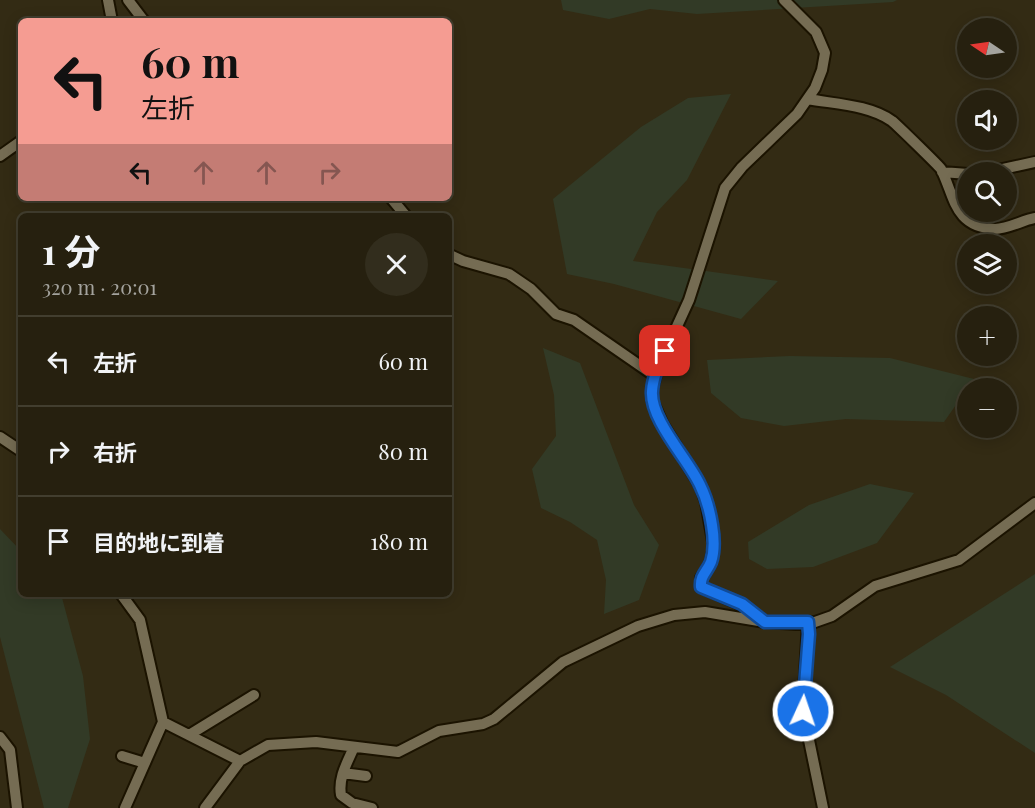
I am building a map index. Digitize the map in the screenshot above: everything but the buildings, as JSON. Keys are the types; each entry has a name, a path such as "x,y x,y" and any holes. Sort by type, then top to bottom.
{"street":[{"path":"108,0 111,18"},
{"path":"128,0 142,18"},
{"path":"765,622 742,604 701,587 700,578 710,564 714,547 712,525 700,485 663,425 652,400 652,390 655,375 689,300 725,188 742,167 782,130 808,99 822,69 825,53 816,32 784,0"},
{"path":"808,99 870,111 894,122 941,167 954,206 962,216 975,224 996,229 1035,218"},
{"path":"0,156 18,143"},
{"path":"1017,166 1035,162"},
{"path":"942,172 957,173"},
{"path":"394,201 404,213"},
{"path":"452,256 509,274 531,289 556,314 574,320 655,375"},
{"path":"0,437 18,449"},
{"path":"205,808 240,761 268,745 316,742 398,752 439,731 483,724 494,719 563,662 638,626 674,615 705,612 765,622 808,622 832,616 875,586 959,560 1035,503"},
{"path":"123,597 140,620 163,722 125,808"},
{"path":"808,622 803,711 823,808"},
{"path":"189,735 254,695"},
{"path":"163,722 240,761"},
{"path":"0,737 10,750 17,808"},
{"path":"354,747 339,786 341,795 352,803 372,808"},
{"path":"122,756 145,763"},
{"path":"343,773 366,777"}],"green space":[{"path":"561,0 897,0 697,14 650,9 609,19 563,10"},
{"path":"731,94 687,180 657,212 633,261 778,281 741,319 614,284 567,274 553,199 641,127 688,98"},
{"path":"543,348 580,363 634,505 659,545 639,600 604,614 606,580 597,540 570,522 541,508 532,469 556,436 554,395"},
{"path":"790,356 890,358 970,378 957,378 957,403 944,422 846,419 784,426 741,418 711,393 707,360"},
{"path":"870,484 914,493 877,543 813,567 767,569 749,559 748,542 809,505"},
{"path":"0,529 18,548 18,597 62,597 83,676 90,739 68,808 44,808 0,637"},
{"path":"1035,574 1035,753 946,695 890,667"}],"route":[{"path":"665,351 655,375 652,400 663,425 700,485 706,502 712,525 714,547 710,564 700,578 701,587 742,604 765,622 796,624 808,622 803,711"}]}
